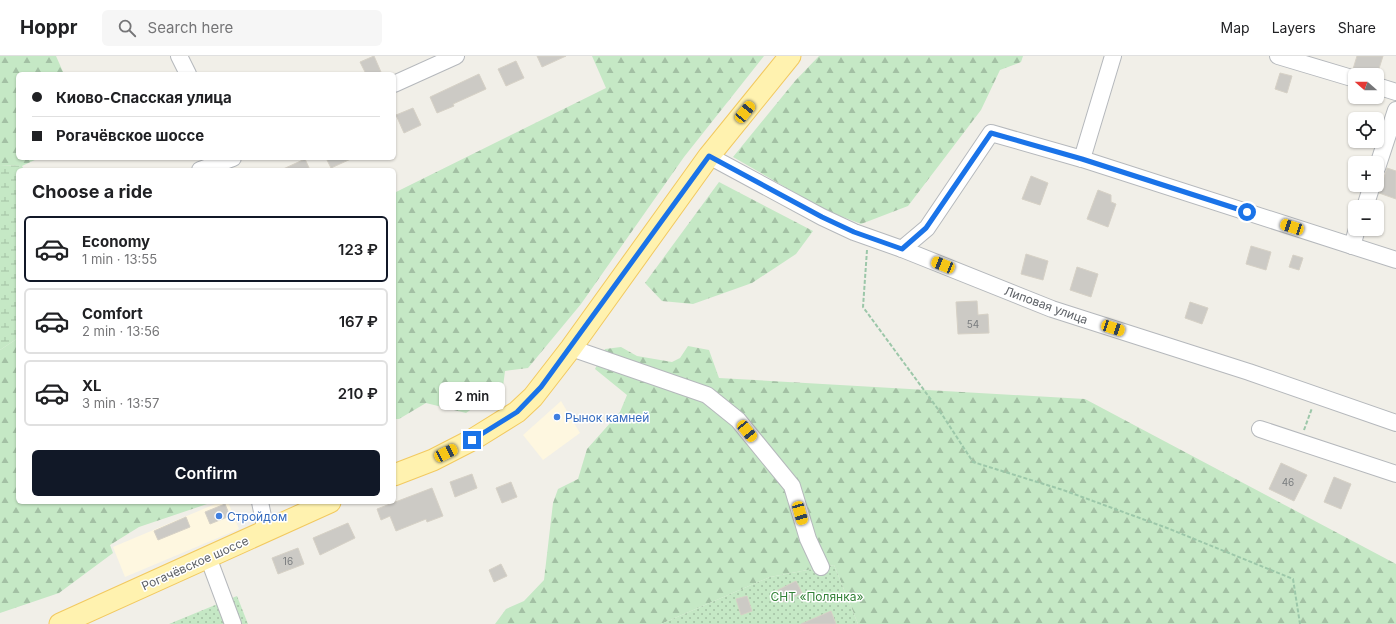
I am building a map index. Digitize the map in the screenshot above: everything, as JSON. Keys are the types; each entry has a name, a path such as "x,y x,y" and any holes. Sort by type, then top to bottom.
{"main road":[{"path":"396,474 433,460 472,440 517,412 541,387 571,348 709,156 790,56"},
{"name":"Рогачёвское шоссе","path":"60,624 326,504"}],"street":[{"path":"179,56 187,72"},
{"path":"396,83 456,56"},
{"path":"1082,159 1113,56"},
{"path":"1278,56 1348,77"},
{"path":"1384,88 1396,92"},
{"path":"1381,156 1396,110"},
{"path":"902,249 926,228 991,133 1082,159 1396,260"},
{"name":"Липовая улица","path":"709,156 822,217 868,237 902,249 1052,309 1317,395 1396,423"},
{"path":"205,168 225,160"},
{"path":"1352,246 1355,236"},
{"path":"571,348 706,395 738,420 792,486 808,539 821,567"},
{"path":"1260,429 1396,474"},
{"path":"260,504 266,531"},
{"path":"208,557 233,624"}],"path":[{"path":"868,237 863,307 943,416 973,462 1063,490 1160,525 1293,579 1300,624"},
{"path":"1300,442 1317,395"}],"shaded area":[{"name":"Рынок камней","path":"561,401 580,433 543,460 523,435"},
{"path":"215,504 229,504 239,529 125,577 113,547"}],"green space":[{"path":"0,56 56,56 63,72 16,72 16,160 35,160 22,166 0,165"},
{"path":"592,56 764,56 684,157 581,304 528,368 505,371 503,387 466,413 426,403 399,419 396,419 396,192 606,88"},
{"path":"819,56 1023,56 1021,62 1000,70 981,110 908,206 861,224 825,210 733,157 795,81"},
{"path":"0,165 22,166 23,168 16,168 16,339 0,350"},
{"path":"719,182 813,231 796,254 752,283 693,304 662,301 645,283"},
{"path":"16,339 16,504 207,504 139,527 110,545 113,553 59,593 0,613 0,350"},
{"path":"688,346 709,350 719,378 1085,399 1396,564 1396,624 858,624 834,565 770,577 661,624 495,624 506,609 524,601 544,580 553,503 558,489 578,479 587,449 620,412 627,395 595,369 605,349 621,347 637,356 672,362 680,358"},
{"name":"СНТ «Полянка»","path":"834,565 858,624 661,624 770,577"},
{"path":"237,596 248,624 169,624"}],"building":[{"path":"374,56 381,72 365,72 360,62"},
{"path":"537,56 566,56 542,67"},
{"path":"1357,56 1383,56 1379,68 1353,68"},
{"path":"516,61 524,78 506,86 498,69"},
{"path":"1280,73 1292,76 1287,93 1275,89"},
{"path":"479,74 486,89 437,113 430,97"},
{"path":"413,108 421,125 404,133 396,115"},
{"path":"305,160 309,168 285,168"},
{"path":"327,160 349,160 331,168"},
{"path":"1387,168 1396,171 1396,199 1379,193 1384,192 1384,177"},
{"path":"1031,176 1048,183 1040,205 1022,199"},
{"path":"1098,190 1111,195 1111,202 1116,204 1108,227 1087,219"},
{"path":"1251,246 1271,252 1266,270 1246,264"},
{"path":"1026,254 1048,261 1043,280 1021,274"},
{"path":"1293,255 1303,258 1299,270 1289,267"},
{"path":"1077,267 1098,274 1091,297 1070,290"},
{"path":"977,301 978,315 988,314 989,333 958,334 956,302"},
{"path":"1190,302 1208,308 1202,324 1185,318"},
{"path":"1281,463 1307,475 1294,501 1269,489"},
{"path":"472,474 477,488 455,497 450,482"},
{"path":"1334,477 1351,484 1341,509 1324,502"},
{"path":"511,482 517,497 502,503 496,488"},
{"path":"432,488 443,516 427,522 426,519 396,531 390,516 381,520 377,509 390,504 396,504 396,502"},
{"path":"225,504 230,516 210,524 205,512"},
{"path":"186,517 190,527 158,540 154,531"},
{"path":"348,523 355,538 320,555 313,538"},
{"path":"298,548 304,564 278,574 272,558"},
{"path":"501,564 507,576 494,582 489,570"},
{"path":"796,581 802,593 783,602 778,590"},
{"path":"747,596 752,611 741,615 736,599"},
{"path":"831,611 836,624 801,624"}],"place":[{"name":"Рынок камней","path":"557,417"},
{"name":"Стройдом","path":"219,516"}],"route":[{"path":"472,440 517,412 533,397 571,348 709,156 822,217 854,232 902,249 926,228 991,133 1082,159 1247,212"}]}
